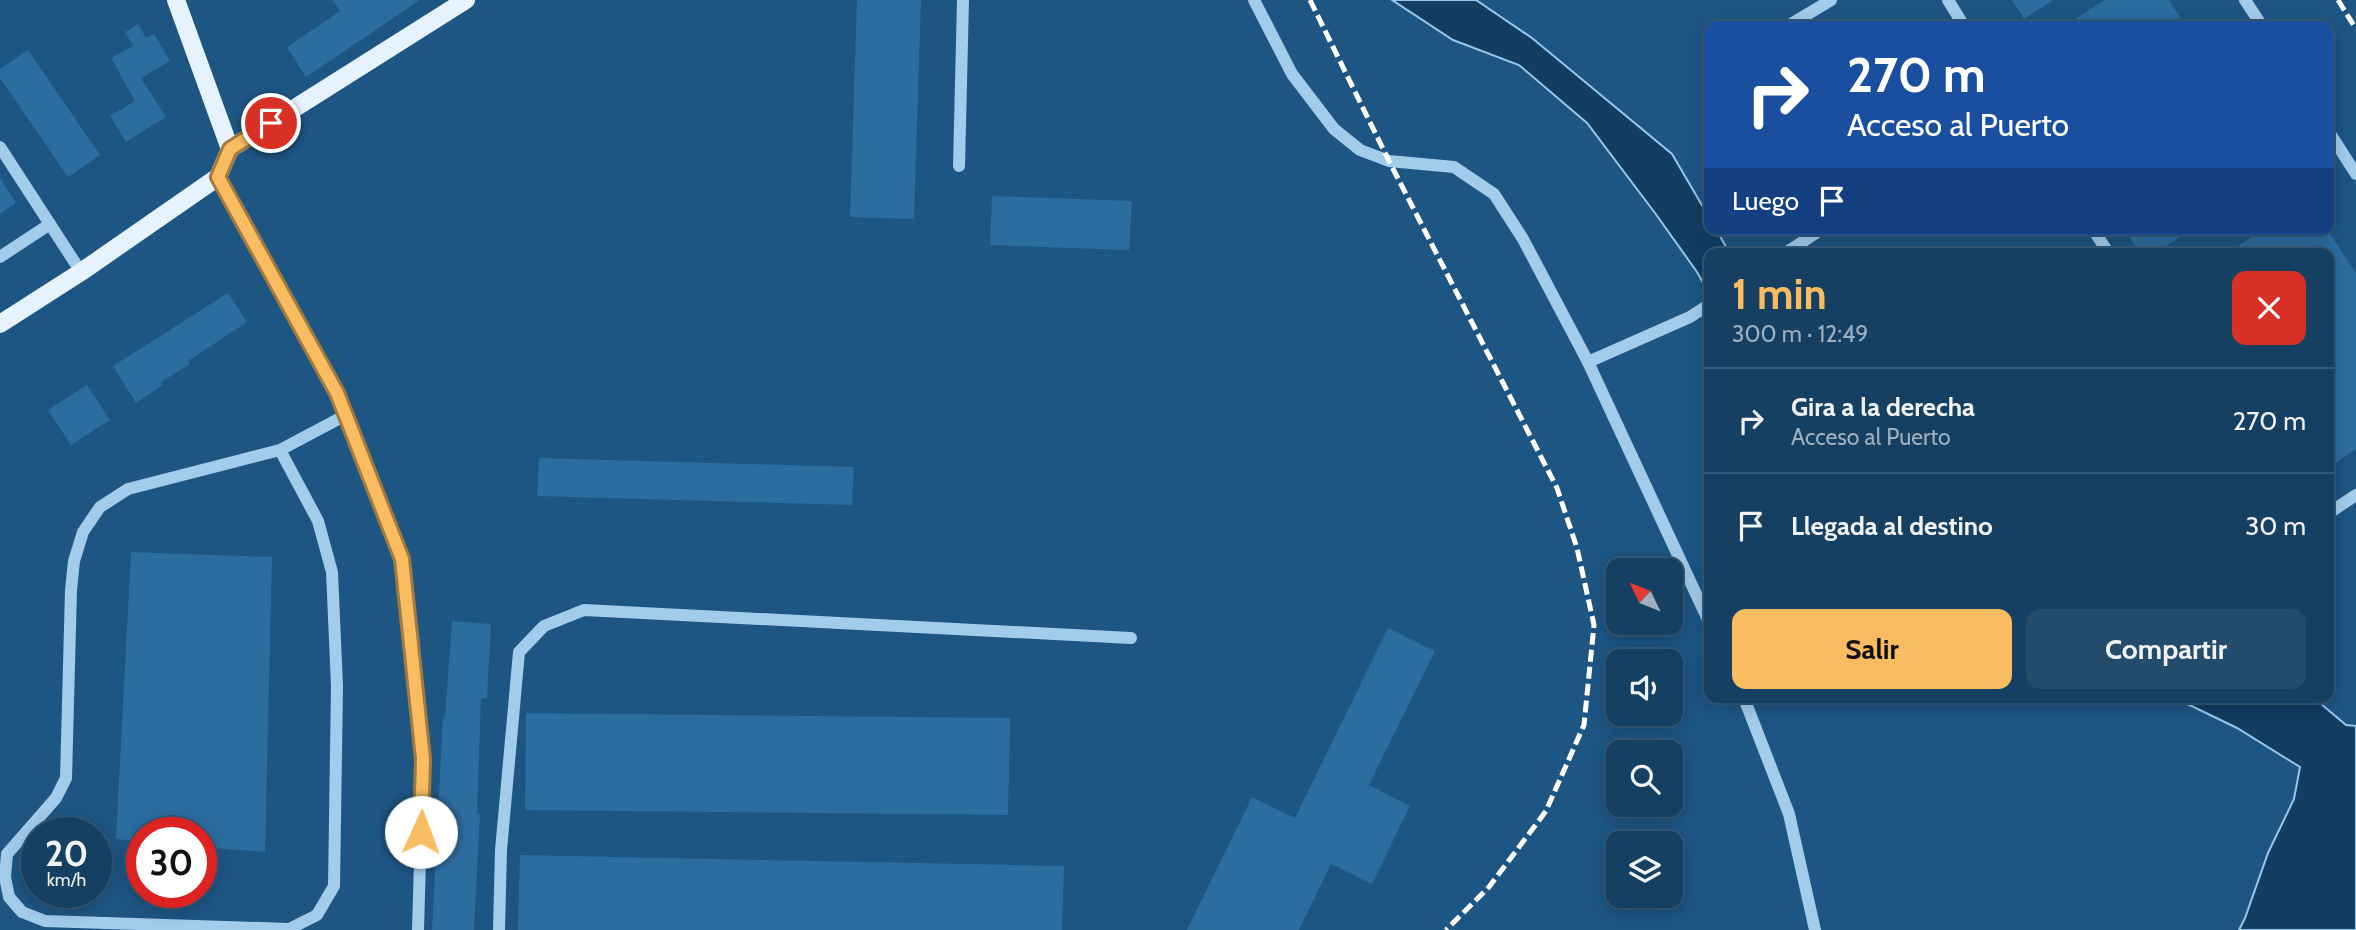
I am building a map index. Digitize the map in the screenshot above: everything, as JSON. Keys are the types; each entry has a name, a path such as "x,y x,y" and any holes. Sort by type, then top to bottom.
{"main road":[{"path":"176,0 230,149"},
{"path":"0,324 81,272 218,177 230,149 466,0"}],"street":[{"path":"959,166 963,0"},
{"path":"1254,0 1292,74 1334,129 1360,150 1389,161 1454,167 1494,194 1523,239 1588,362 1704,611"},
{"path":"1796,21 1831,0"},
{"path":"1948,0 1961,21"},
{"path":"2245,0 2259,21"},
{"path":"2334,140 2356,174"},
{"path":"0,147 81,272"},
{"path":"218,177 337,393 402,559 423,759 418,930"},
{"path":"0,257 50,224"},
{"path":"1793,248 1813,235"},
{"path":"1588,362 1690,317 1704,308"},
{"path":"280,450 318,521 332,572 337,686 334,886 317,915 289,929 45,921 22,912 9,897 5,877 7,854 56,798 66,778 71,590 74,561 83,532 100,507 128,489 280,450 346,415"},
{"path":"2334,510 2356,495"},
{"path":"499,930 501,849 519,652 544,626 584,610 1131,638"},
{"path":"1746,703 1789,814 1815,930"}],"water":[{"path":"1392,0 1476,0 1532,38 1672,154 1704,209 1704,235 1719,235 1727,248 1704,248 1704,284 1655,213 1587,123 1519,65 1453,40"},
{"path":"2185,703 2320,703 2346,725 2356,726 2356,930 2239,930 2268,853 2294,799 2300,767 2237,728"}],"building":[{"path":"332,0 420,0 306,77 287,47 340,11"},
{"path":"857,0 921,0 914,219 850,217"},
{"path":"2012,0 2053,0 2024,19"},
{"path":"2105,0 2169,0 2182,21 2072,21"},
{"path":"138,24 146,38 154,34 170,61 141,78 166,117 126,142 110,116 135,101 111,58 133,46 125,32"},
{"path":"28,50 100,155 68,177 0,78 0,69"},
{"path":"0,178 16,203 0,214"},
{"path":"992,196 1132,201 1129,250 990,245"},
{"path":"2129,235 2184,235 2163,248 2136,248"},
{"path":"2254,235 2331,235 2356,273 2356,449 2334,464 2334,248 2236,248"},
{"path":"228,293 247,322 188,361 190,364 161,382 163,385 136,403 113,366"},
{"path":"87,385 110,420 71,445 48,410"},
{"path":"539,458 854,467 852,505 537,496"},
{"path":"131,552 272,557 265,852 217,848 217,817 126,817 126,840 116,839"},
{"path":"452,621 491,624 487,699 481,698 477,814 480,814 474,930 432,930 443,717"},
{"path":"1388,628 1435,651 1369,785 1410,806 1372,884 1331,864 1299,930 1187,930 1252,797 1295,818"},
{"path":"526,713 1010,718 1008,815 525,810"},
{"path":"520,855 1064,866 1062,930 518,930"}],"railway":[{"path":"1310,0 1389,161 1557,488 1577,548 1594,625 1584,725 1546,811 1489,887 1446,930"},
{"path":"2338,0 2356,29"}],"route":[{"path":"271,123 230,149 218,177 337,393 402,559 423,759 421,832"}]}
